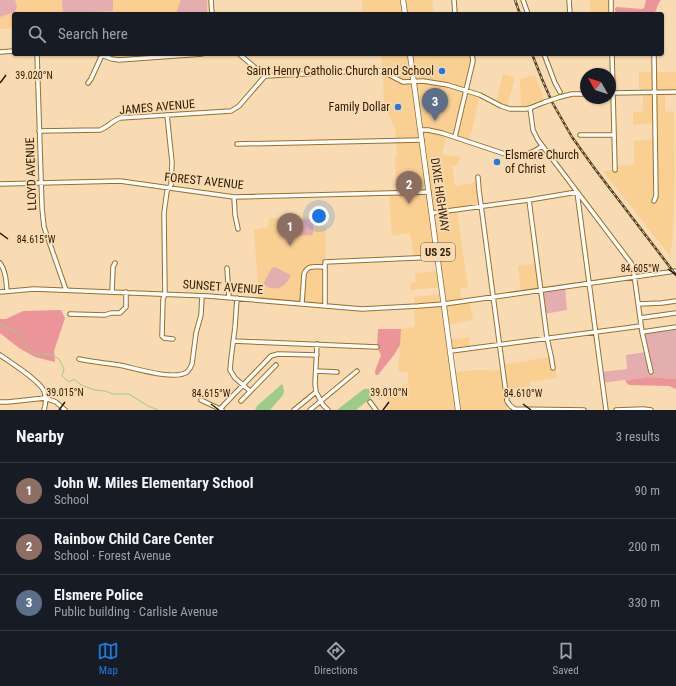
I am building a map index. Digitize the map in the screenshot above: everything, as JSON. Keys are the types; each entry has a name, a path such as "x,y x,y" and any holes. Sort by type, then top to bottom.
{"main road":[{"path":"403,0 405,12"},
{"name":"DIXIE HIGHWAY","path":"410,56 458,410"}],"street":[{"path":"211,0 212,12"},
{"path":"454,0 455,12"},
{"path":"523,0 527,12"},
{"path":"569,0 570,12"},
{"path":"611,0 611,12"},
{"path":"0,52 12,51"},
{"name":"LLOYD AVENUE","path":"37,56 41,184 44,227 66,290"},
{"path":"88,83 100,56"},
{"path":"103,56 112,59 124,60 176,56"},
{"path":"241,56 266,76 377,70 401,81 423,81 448,85 480,95 510,109 521,110 560,97 580,94"},
{"path":"456,137 473,61 472,56"},
{"path":"545,56 560,92"},
{"path":"612,56 612,68"},
{"path":"654,56 656,196 654,201"},
{"name":"JAMES AVENUE","path":"39,131 100,130 106,128 115,120 120,118 231,110 239,106 266,76"},
{"path":"616,93 676,92"},
{"path":"612,104 615,170"},
{"path":"530,108 535,136 633,267 642,332 651,372"},
{"path":"167,115 172,162 171,184 167,190 164,219 165,294 163,299 162,336 164,338 173,339"},
{"path":"421,130 428,130 456,137 513,156 528,154 542,146"},
{"path":"580,135 614,134"},
{"path":"237,144 422,140"},
{"path":"478,177 507,401 509,405 515,409 584,410"},
{"name":"FOREST AVENUE","path":"0,184 117,181 234,197 429,192"},
{"path":"432,213 577,192"},
{"path":"577,192 606,410"},
{"path":"234,197 235,215 238,229"},
{"path":"529,200 547,338 553,368"},
{"path":"325,305 325,262 438,257"},
{"path":"0,263 5,273 7,291"},
{"path":"112,292 113,267 115,263"},
{"path":"302,303 304,274 306,270 310,267 325,267"},
{"path":"227,268 229,297"},
{"name":"SUNSET AVENUE","path":"0,292 34,289 126,292 229,297 362,308 444,304 676,271"},
{"path":"70,314 106,315 111,313 120,313 126,307 126,292"},
{"path":"79,359 89,362 118,365 155,374 179,375 187,372 192,364 196,333 201,315 202,296"},
{"path":"237,298 230,370 243,386 250,391"},
{"path":"638,304 676,301"},
{"path":"640,318 676,313"},
{"path":"451,351 641,326"},
{"path":"642,332 676,327"},
{"path":"233,341 377,347"},
{"path":"317,344 316,392 328,410"},
{"path":"0,355 39,384 44,392 46,404 44,410"},
{"path":"201,400 221,410 265,362 274,355 317,355"},
{"path":"241,401 276,365"},
{"path":"316,370 337,372"},
{"path":"310,410 357,371"},
{"path":"294,410 316,392"},
{"path":"0,402 45,398 56,402 65,410"},
{"path":"370,402 376,410"},
{"path":"616,410 651,410"}],"shaded area":[{"path":"0,0 211,0 212,12 12,12 12,28 0,29"},
{"path":"0,0 15,0 17,7 15,12 0,17"},
{"path":"62,0 113,0 113,11 63,12"},
{"path":"181,0 207,0 207,12 177,12"},
{"path":"362,0 432,0 434,12 362,12"},
{"path":"590,0 611,0 611,12 590,12"},
{"path":"646,0 661,0 655,12 615,11 615,8 617,7 644,8"},
{"path":"381,56 472,56 466,91 480,95 469,142 447,135 442,154 460,157 458,165 452,165 455,186 478,182 481,207 457,210 468,288 460,289 462,301 469,300 473,320 447,325 449,340 469,337 470,348 451,351 454,372 479,370 503,371 502,365 553,356 557,378 530,382 530,386 506,390 507,410 387,410 386,391 408,384 408,372 398,372 401,329 415,327 414,297 443,294 442,287 410,290 410,283 416,282 415,273 440,271 438,257 414,258 410,233 392,236 389,193 396,192 396,140 395,129 384,104"},
{"path":"639,72 676,72 676,92 665,93 665,112 674,111 675,173 673,235 670,256 603,171 615,170 615,166 634,165 634,141 655,139 654,123 633,125 633,112 643,111 643,93 639,93"},
{"path":"503,74 515,77 507,108 496,104"},
{"path":"535,75 545,102 521,110 520,79"},
{"path":"323,216 322,227 326,227 325,305 259,300 254,230 268,227 270,218"},
{"path":"313,219 313,235 288,236 287,220"},
{"path":"537,263 541,290 521,292 518,266"},
{"path":"275,267 291,275 283,286 276,289 267,287 263,284 272,268"},
{"path":"565,286 567,310 544,314 541,290"},
{"path":"61,310 65,318 54,351 55,362 35,357 19,348 0,333 0,319 6,319 23,311"},
{"path":"676,327 676,379 647,377 602,383 601,372 627,369 626,355 646,352 642,332"},
{"path":"378,329 401,329 400,345 378,375 376,375 376,370 381,355 377,347"},
{"path":"647,377 676,379 676,389 669,386 629,385 626,382 626,380"},
{"path":"282,384 284,391 283,395 270,410 255,410 257,406"},
{"path":"364,389 369,389 373,394 372,397 356,410 337,410"}],"waterway":[{"path":"0,324 16,332 28,349 39,355 50,354 59,359 64,369 62,376 69,382 74,379 81,385 95,390 113,394 129,394 148,406 158,410"}],"railway":[{"path":"515,0 519,12"},
{"path":"533,56 552,102 572,137 676,275"}],"place":[{"name":"Saint Henry Catholic Church and School","path":"442,71"},
{"name":"Family Dollar","path":"398,107"},
{"name":"Elsmere Police","path":"435,121"},
{"name":"Elsmere Church of Christ","path":"497,162"},
{"name":"Rainbow Child Care Center","path":"409,204"},
{"name":"John W. Miles Elementary School","path":"290,246"}]}
